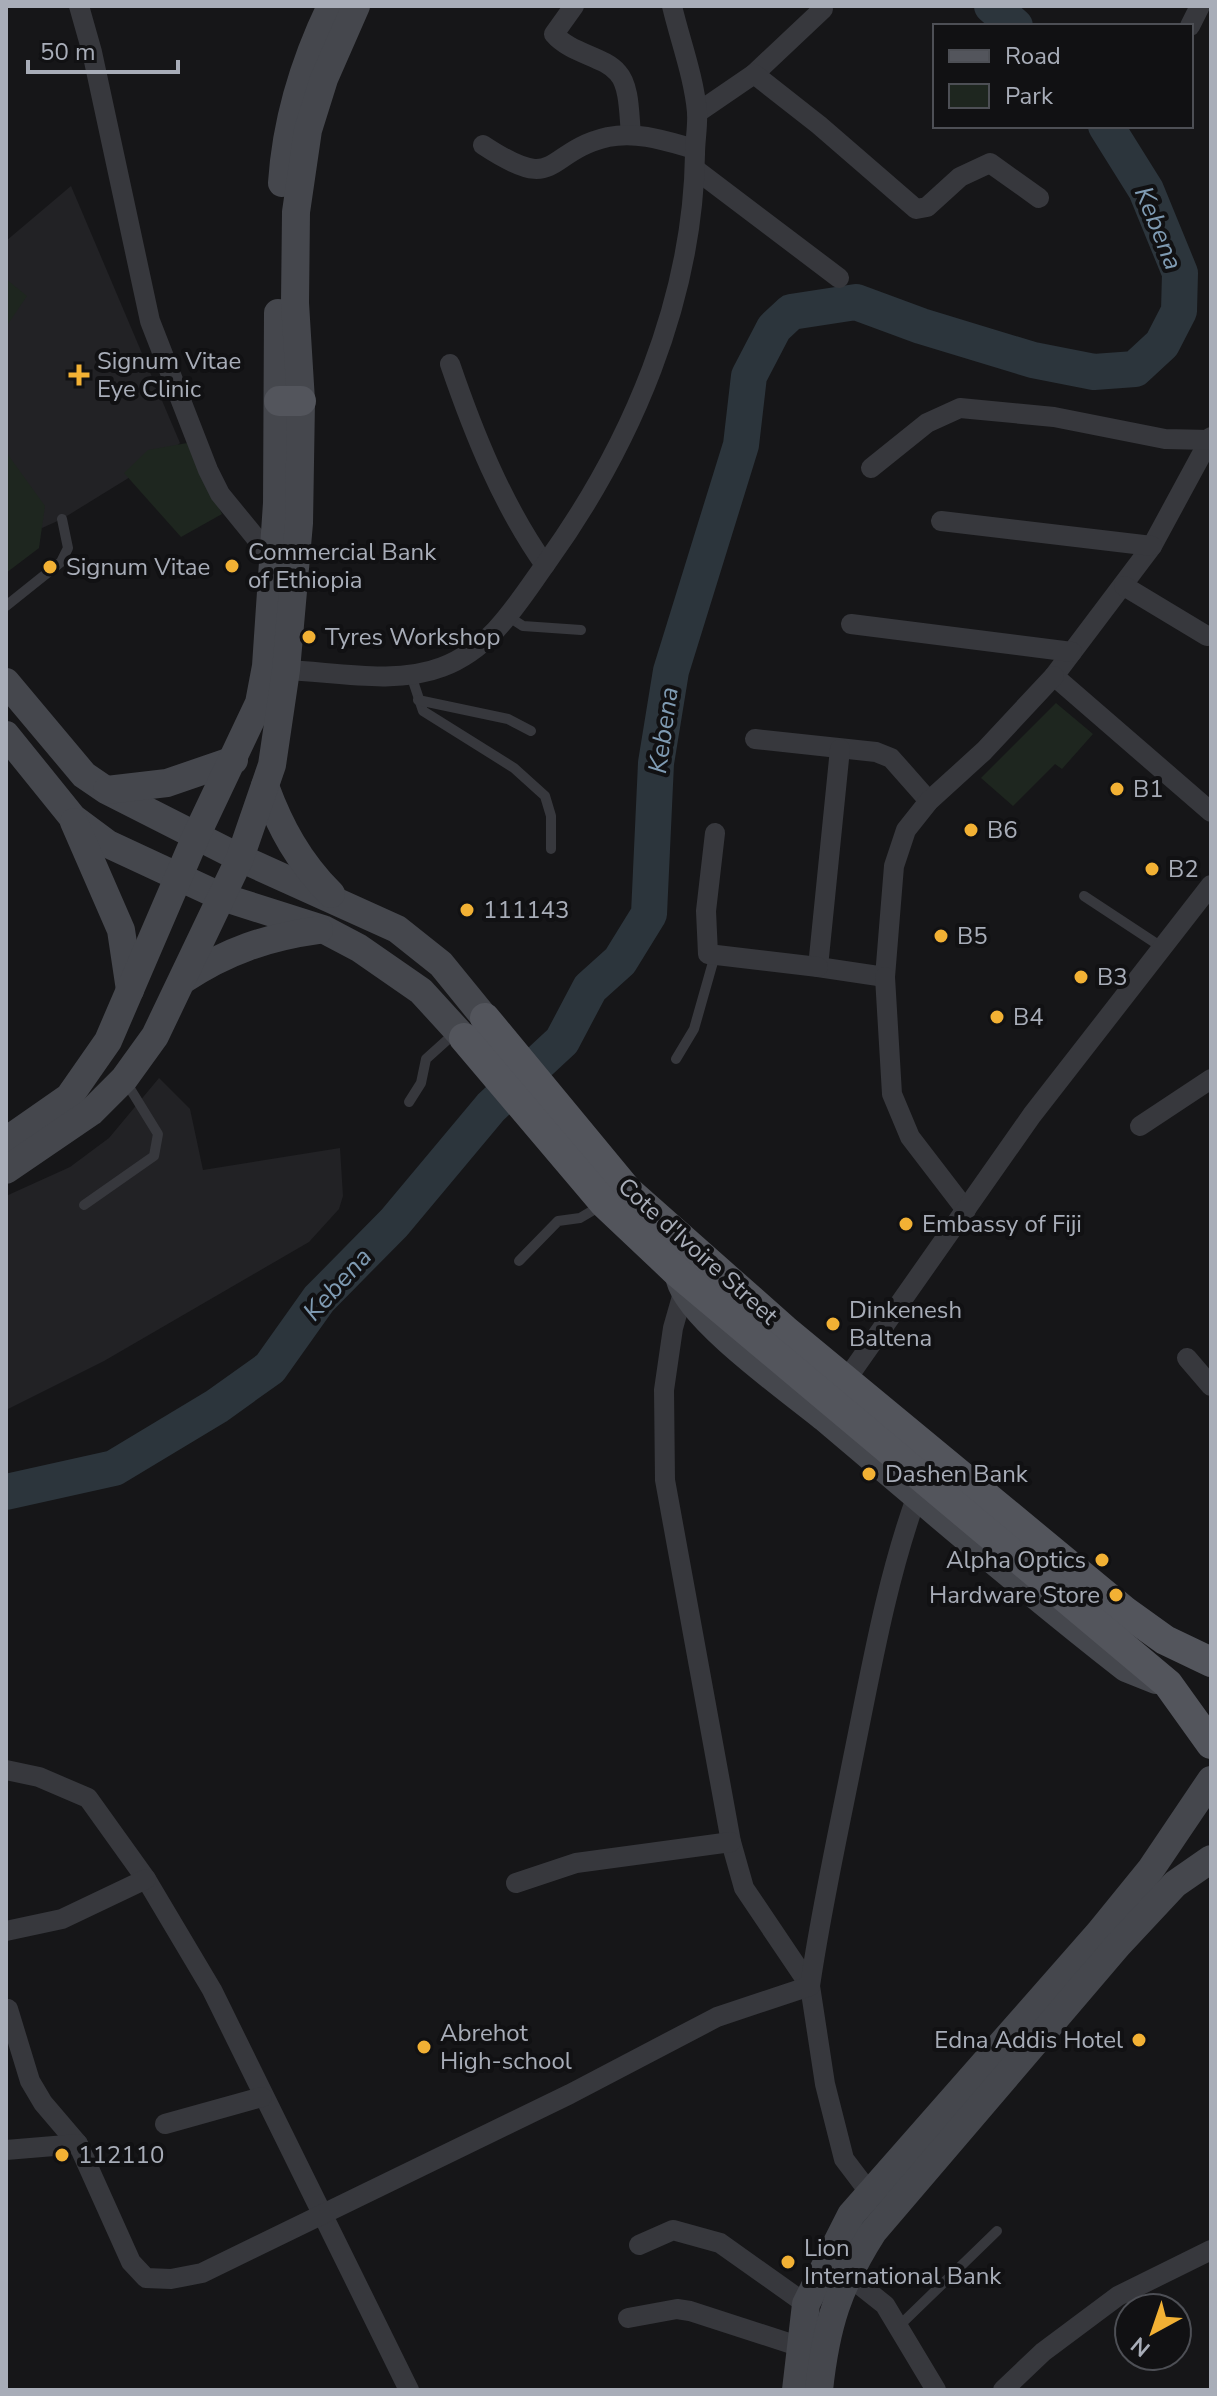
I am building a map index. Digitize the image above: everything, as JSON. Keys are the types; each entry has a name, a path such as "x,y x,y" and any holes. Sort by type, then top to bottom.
{"main road":[{"path":"6,1170 91,1112 124,1079 155,1036 240,858 265,786 286,670 299,523 277,244 286,136 299,87 331,6"},
{"path":"6,1141 69,1097 108,1041 197,834 259,703 266,666 273,559 290,401 296,212 301,169 308,130 324,79 356,6"},
{"name":"Cote d'Ivoire Street","path":"6,682 84,775 106,790 240,858 397,929 441,964 469,1029"},
{"path":"6,735 73,818 121,930 130,991"},
{"path":"106,790 167,783 234,760"},
{"path":"265,786 277,821 297,853 339,903"},
{"name":"Cote d'Ivoire Street","path":"73,818 108,844 178,878 222,897 323,929 393,968 469,1029 559,1132 846,1380 1126,1612 1165,1640 1211,1662"},
{"path":"181,981 213,959 248,944 323,929"},
{"name":"Cote d'Ivoire Street","path":"559,1132 604,1203 734,1342 916,1498 1126,1668 1168,1684"},
{"name":"Cote d'Ivoire Street","path":"681,1283 1168,1684 1211,1744"},
{"path":"796,2390 806,2304 851,2215 1099,1933 1178,1832 1211,1780"},
{"path":"819,2390 825,2341 846,2274 902,2194 1118,1945 1175,1884 1211,1859"}],"street":[{"path":"79,6 92,52 150,321 220,494 273,559"},
{"path":"574,6 554,34 583,56 618,73 623,82 631,134"},
{"path":"286,670 411,675 443,667 480,647 509,617 598,485 641,395 674,297 691,219 697,113 672,6"},
{"path":"1191,24 1200,6"},
{"path":"697,113 754,74 823,9"},
{"path":"754,74 819,125 916,209 927,207 960,177 990,163 1039,198"},
{"path":"483,145 516,166 537,170 557,164 605,138 631,134 695,159 839,278"},
{"path":"450,364 475,436 498,485 545,565"},
{"path":"871,468 927,423 960,408 1054,417 1165,439 1210,438 1152,546 1124,586 1054,676 984,751 929,801 906,830 894,866 885,977 892,1094 910,1137 966,1210"},
{"path":"941,521 1152,546"},
{"path":"1124,586 1207,636"},
{"path":"851,624 1072,652"},
{"path":"1054,676 1211,812"},
{"path":"755,739 876,752 891,758 929,801"},
{"path":"818,967 840,749"},
{"path":"715,833 706,911 708,954 885,977"},
{"path":"846,1380 1032,1115 1211,885"},
{"path":"1140,1126 1211,1079"},
{"path":"681,1283 664,1390 665,1480 694,1621 731,1842 744,1888 810,1986"},
{"path":"1187,1358 1211,1386"},
{"path":"869,2192 844,2159 825,2084 810,1986 820,1916 875,1647 897,1553 916,1498"},
{"path":"6,1770 39,1777 88,1798 146,1879 212,1990 319,2213 409,2390"},
{"path":"516,1883 576,1863 731,1842"},
{"path":"6,1931 62,1919 146,1879"},
{"path":"8,2009 30,2081 43,2103 78,2144 131,2262 146,2278 171,2279 202,2273 319,2213 570,2094 717,2017 810,1986"},
{"path":"165,2124 262,2097"},
{"path":"6,2150 78,2144"},
{"path":"639,2245 673,2230 720,2243 806,2304"},
{"path":"1003,2390 1043,2352 1118,2296 1211,2250"},
{"path":"846,2274 885,2305 936,2390"},
{"path":"628,2318 677,2309 690,2311 801,2347"}],"lane":[{"path":"6,606 61,562 68,548 62,519"},
{"path":"509,617 523,626 581,630"},
{"path":"411,675 423,711 514,768 545,796 551,816 551,849"},
{"path":"418,700 508,719 531,731"},
{"path":"1084,896 1163,948"},
{"path":"676,1059 694,1029 715,955"},
{"path":"409,1102 421,1083 426,1059 469,1029"},
{"path":"84,1205 154,1156 158,1134 124,1079"},
{"path":"519,1261 558,1221 580,1218 604,1203"},
{"path":"898,2327 997,2231"}],"shaded area":[{"name":"Signum Vitae Eye Clinic","path":"71,186 180,443 169,453 62,519 42,528 6,476 6,241"},
{"path":"159,1078 190,1109 203,1170 340,1148 343,1196 339,1209 309,1242 104,1361 6,1410 6,1196 70,1167 109,1138"}],"green space":[{"path":"6,279 27,296 6,327"},
{"path":"187,443 222,514 181,537 124,473 148,450"},
{"path":"6,452 45,506 39,548 6,573"},
{"path":"1056,703 1093,734 1062,769 1055,764 1013,806 981,778"}],"waterway":[{"name":"Kebena","path":"992,6 1013,24"},
{"name":"Kebena","path":"6,1492 114,1468 217,1406 270,1368 319,1299 394,1223 491,1107 562,1041 590,988 620,961 649,914 656,763 671,671 741,445 749,376 774,328 791,312 856,302 921,326 1033,360 1094,372 1135,369 1162,344 1179,311 1180,273 1146,190 1107,128"}],"place":[{"name":"Signum Vitae Eye Clinic","path":"79,375"},
{"name":"Commercial Bank of Ethiopia","path":"232,566"},
{"name":"Signum Vitae","path":"50,567"},
{"name":"Tyres Workshop","path":"309,637"},
{"name":"B1","path":"1117,789"},
{"name":"B6","path":"971,830"},
{"name":"B2","path":"1152,869"},
{"name":"111143","path":"467,910"},
{"name":"B5","path":"941,936"},
{"name":"B3","path":"1081,977"},
{"name":"B4","path":"997,1017"},
{"name":"Embassy of Fiji","path":"906,1224"},
{"name":"Dinkenesh Baltena","path":"833,1324"},
{"name":"Dashen Bank","path":"869,1474"},
{"name":"Alpha Optics","path":"1102,1560"},
{"name":"Hardware Store","path":"1116,1595"},
{"name":"Edna Addis Hotel","path":"1139,2040"},
{"name":"Abrehot High-school","path":"424,2047"},
{"name":"112110","path":"62,2155"},
{"name":"Lion International Bank","path":"788,2262"}]}
